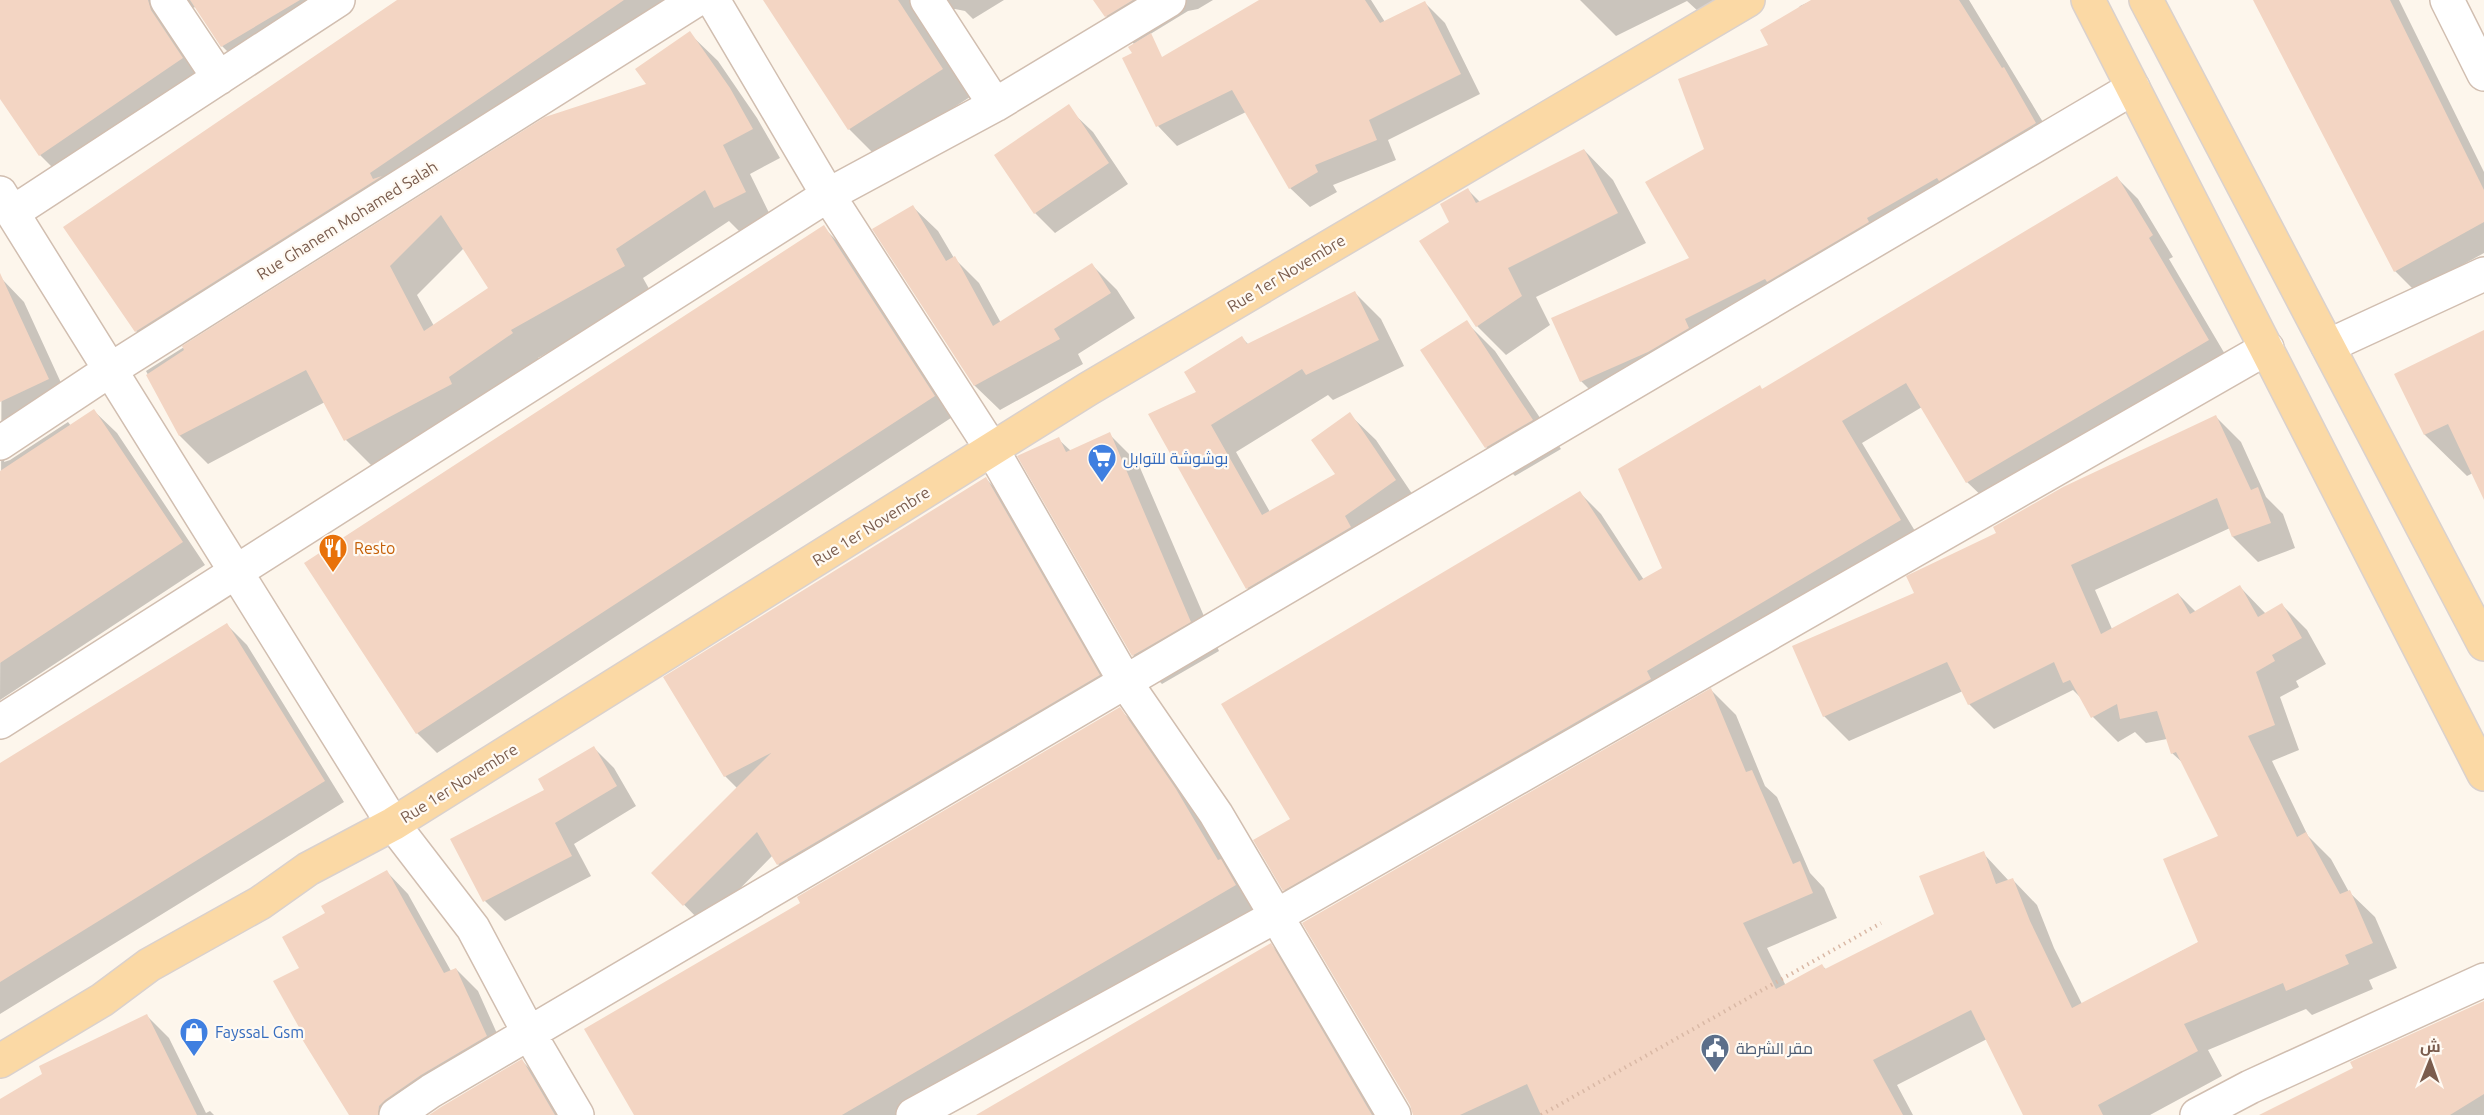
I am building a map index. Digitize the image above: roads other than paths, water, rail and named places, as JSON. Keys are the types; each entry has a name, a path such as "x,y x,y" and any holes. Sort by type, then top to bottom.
{"main road":[{"name":"Rue 1er Novembre","path":"0,1060 102,1000 149,965 260,903 308,869 393,824 993,451 1088,389 1748,0"},
{"path":"2088,0 2484,774"},
{"path":"2146,0 2484,644"}],"street":[{"path":"167,0 219,78"},
{"path":"338,0 219,78 6,203 393,824 473,928 530,1035 578,1115"},
{"name":"Rue Ghanem Mohamed Salah","path":"0,442 110,370 696,0"},
{"path":"713,0 828,195 993,451 1126,683 1216,814 1278,915 1394,1115"},
{"path":"927,0 995,105"},
{"path":"0,722 235,570 828,195 995,105 1169,0"},
{"path":"2447,0 2484,74"},
{"path":"396,1115 431,1091 530,1035 2133,88"},
{"path":"2328,346 2484,274"},
{"path":"913,1115 1278,915 2267,348"},
{"path":"2197,1115 2250,1087 2484,980"}],"place":[{"name":"بوشوشة للتوابل","path":"1102,484"},
{"name":"Resto","path":"333,574"},
{"name":"FayssaL Gsm","path":"194,1058"},
{"name":"مقر الشرطة","path":"1715,1074"}]}
